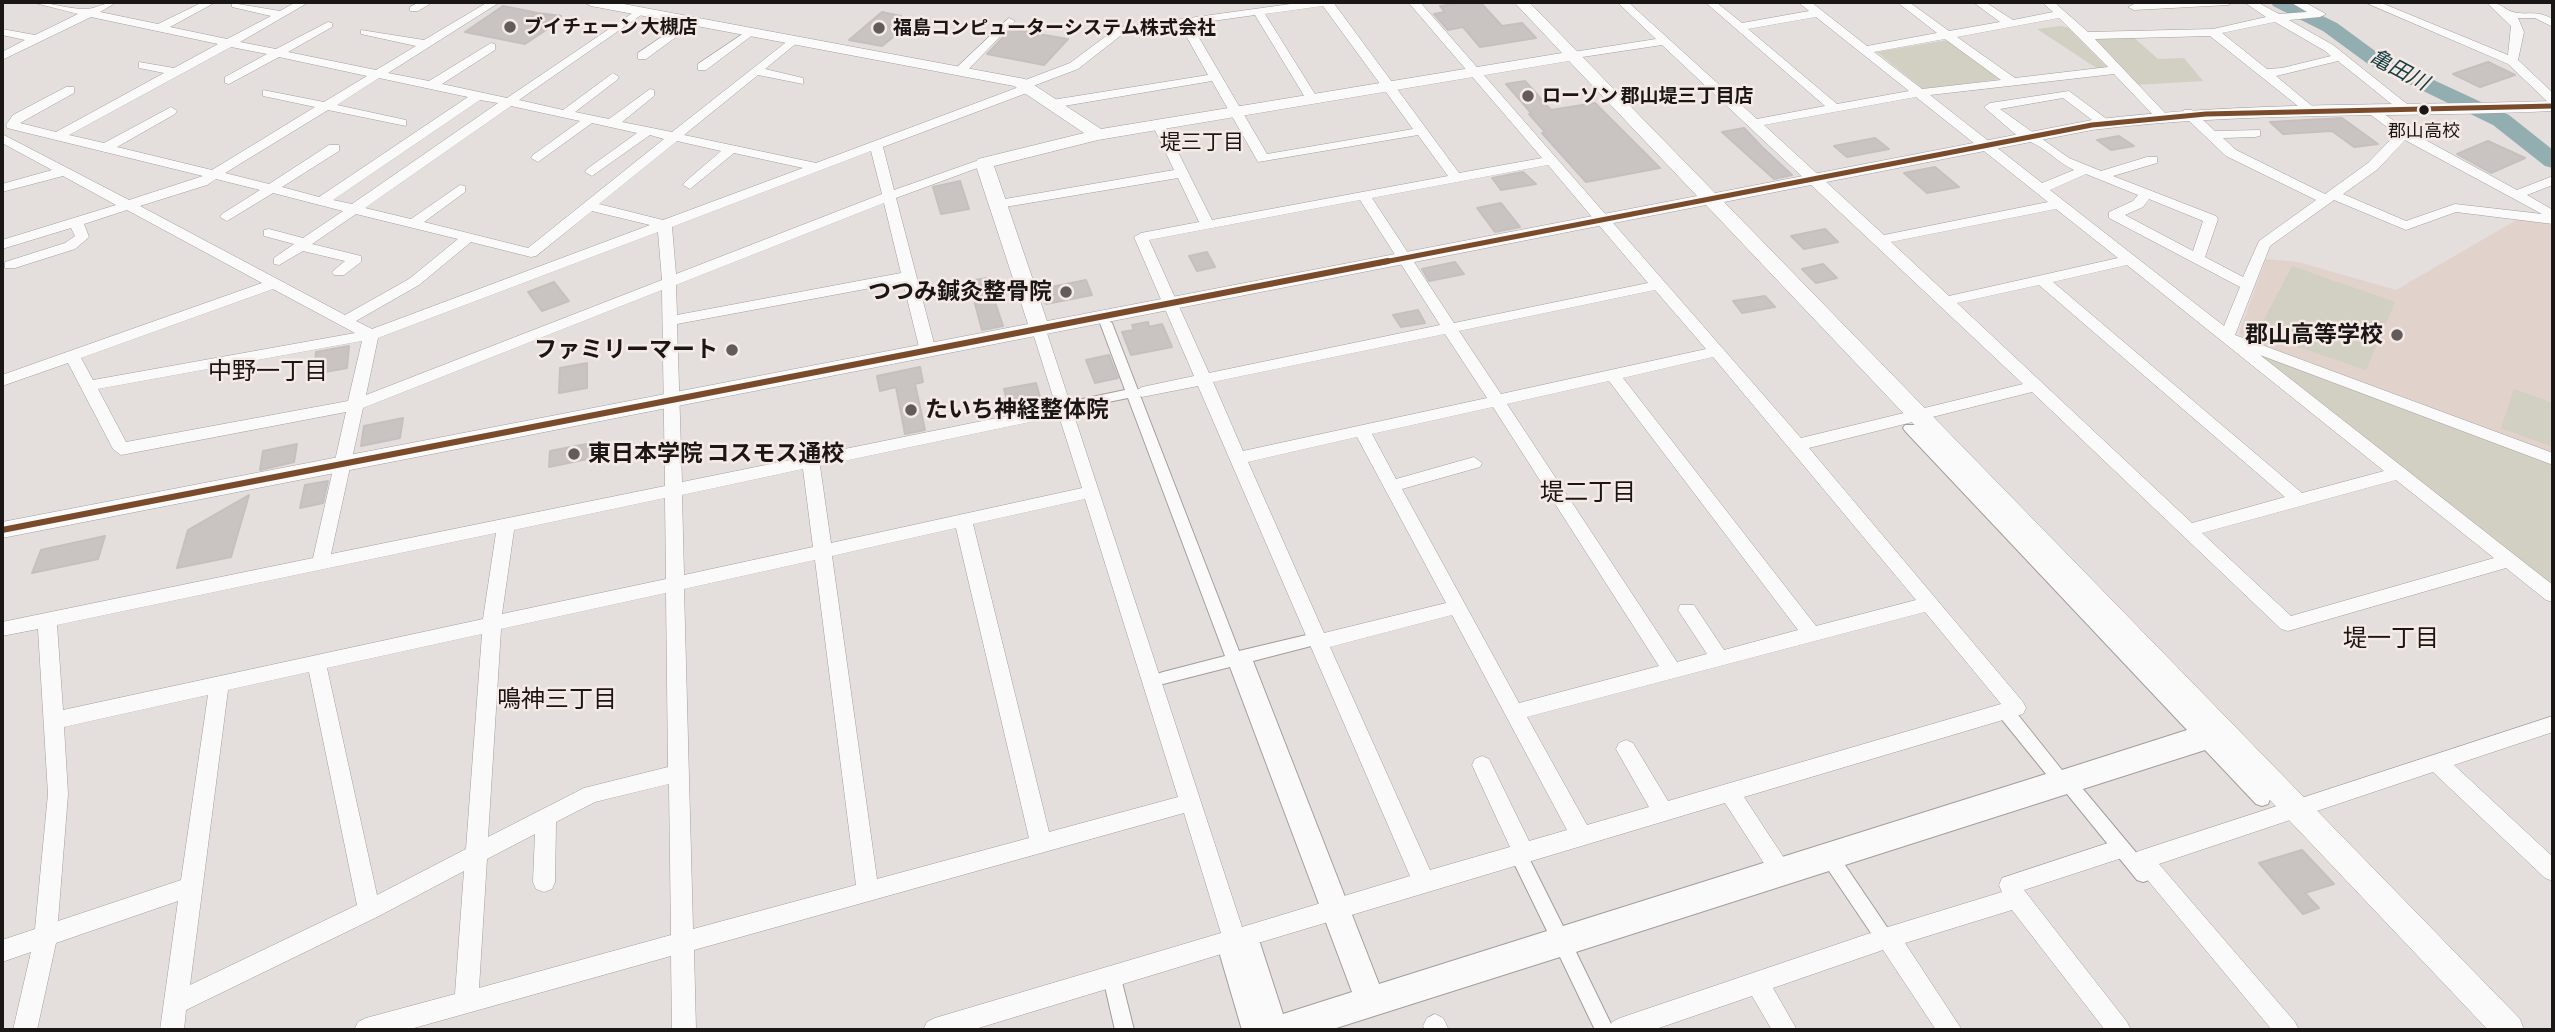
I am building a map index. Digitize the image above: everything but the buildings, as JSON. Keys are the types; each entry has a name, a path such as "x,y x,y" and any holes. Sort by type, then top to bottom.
{"street":[{"path":"42,2 817,167"},
{"path":"3,55 112,2"},
{"path":"159,28 211,2"},
{"path":"58,136 304,2"},
{"path":"414,9 427,2"},
{"path":"2,245 197,184 495,2"},
{"path":"591,2 960,71 1026,87 1098,135"},
{"path":"88,386 371,335 1026,87 1074,66 1121,30 1327,2 1456,178"},
{"path":"934,1030 1112,978 1239,949 1335,910 1424,882 2017,708 1797,445 1478,72 1414,2"},
{"path":"1521,2 1712,199 2262,799"},
{"path":"1624,3 1644,2"},
{"path":"1710,2 1834,108"},
{"path":"1804,2 2553,595"},
{"path":"1902,2 2012,82"},
{"path":"1978,2 2010,23"},
{"path":"2048,2 2085,36 2161,116"},
{"path":"2131,4 2228,2"},
{"path":"2249,2 2340,57 2408,111"},
{"path":"2085,36 2213,32 2275,18 2320,14 2296,2"},
{"path":"2370,2 2512,61 2553,100"},
{"path":"2491,2 2510,15 2520,28 2512,61"},
{"path":"1624,3 1814,177 2288,624 2510,561"},
{"path":"2131,4 2168,33"},
{"path":"236,5 281,15"},
{"path":"279,261 640,11"},
{"path":"1258,11 1312,99"},
{"path":"1739,27 1819,13"},
{"path":"1865,50 2062,14"},
{"path":"2510,15 2537,15 2553,24"},
{"path":"642,56 691,21"},
{"path":"960,71 1010,21"},
{"path":"1183,21 1263,159 1421,131"},
{"path":"229,80 328,25"},
{"path":"2,32 36,39"},
{"path":"365,32 425,44"},
{"path":"702,67 750,32"},
{"path":"2213,32 2312,111"},
{"path":"7,127 58,136 531,254 794,40"},
{"path":"72,355 121,449 355,405 669,281 984,163 1098,135 1158,124 1664,41"},
{"path":"432,85 491,47"},
{"path":"2264,73 2282,72 2340,57"},
{"path":"144,65 175,72"},
{"path":"1754,123 1919,93 2116,70"},
{"path":"756,71 799,81"},
{"path":"565,114 613,77"},
{"path":"1052,104 1215,77"},
{"path":"7,127 17,118 70,90"},
{"path":"267,93 402,123"},
{"path":"611,124 650,93"},
{"path":"2104,123 2065,94 1990,107 2064,161 2211,219 2197,259"},
{"path":"322,201 479,95"},
{"path":"2,530 1040,330 1814,177 2104,123 2188,113 2471,110 2553,106"},
{"path":"105,148 171,111"},
{"path":"2375,111 2403,134 2553,217"},
{"path":"2188,113 2231,153 2330,198 2406,226 2455,208 2553,217"},
{"path":"538,158 590,119"},
{"path":"1158,124 1208,223"},
{"path":"592,172 646,132"},
{"path":"2211,135 2255,133"},
{"path":"2227,337 2264,244 2373,166 2403,134"},
{"path":"6,143 131,205 371,335"},
{"path":"876,144 928,351"},
{"path":"227,217 334,148"},
{"path":"690,185 730,150"},
{"path":"1424,882 1141,237 1553,160"},
{"path":"2102,175 2152,160"},
{"path":"984,163 1069,407 1091,492 1239,949 1274,1028 1369,996 1833,862 2065,782"},
{"path":"2040,189 2084,170"},
{"path":"2,188 65,171"},
{"path":"999,204 1182,173"},
{"path":"2516,195 2553,180"},
{"path":"413,224 460,189"},
{"path":"2147,192 2137,204 2114,215 2246,285"},
{"path":"1363,195 1672,670"},
{"path":"1881,240 2059,204"},
{"path":"589,206 665,225"},
{"path":"10,265 74,244 82,237 76,222"},
{"path":"665,225 672,399 684,1030"},
{"path":"269,233 356,259 339,272"},
{"path":"345,321 414,282 468,238"},
{"path":"1946,301 2130,260"},
{"path":"670,321 910,276"},
{"path":"2042,280 2299,500"},
{"path":"2,381 273,284"},
{"path":"2,629 1658,285"},
{"path":"1110,322 1369,996"},
{"path":"320,565 371,335"},
{"path":"2227,337 2553,459"},
{"path":"1240,458 1715,352"},
{"path":"1613,375 1811,633"},
{"path":"1797,445 1914,421 2035,386"},
{"path":"1914,421 2295,807 2509,1030"},
{"path":"1362,431 1582,837"},
{"path":"811,462 868,893"},
{"path":"1391,486 1406,479 1474,463"},
{"path":"2188,530 2398,473"},
{"path":"52,720 492,621 1091,492"},
{"path":"963,519 1041,845"},
{"path":"466,1004 492,621 506,524"},
{"path":"1516,712 1928,604"},
{"path":"1163,678 1456,607"},
{"path":"1687,610 1719,657"},
{"path":"25,1030 46,936 58,794 47,620"},
{"path":"316,661 369,910"},
{"path":"172,1030 219,683"},
{"path":"2005,711 2273,1030"},
{"path":"2287,1030 2142,860 2295,807 2553,724"},
{"path":"1302,1030 1561,942 2204,738"},
{"path":"1626,749 1664,813"},
{"path":"2436,762 2553,871"},
{"path":"1482,765 1561,942 1605,1030"},
{"path":"176,1003 369,910 591,794 680,773"},
{"path":"1730,793 1775,861"},
{"path":"366,1030 1192,802"},
{"path":"544,882 546,818"},
{"path":"2114,851 2010,885 2017,898 2119,1030"},
{"path":"1833,862 1950,1030"},
{"path":"2,951 191,887"},
{"path":"1620,1030 1887,939 2017,898"},
{"path":"1239,949 1252,1030"},
{"path":"1112,978 1125,1030"},
{"path":"1757,983 1785,1030"}],"shaded area":[{"path":"2061,26 2071,28 2108,67 2098,69 2037,29"},
{"path":"2132,36 2158,59 2184,58 2203,81 2135,85 2093,39"},
{"path":"1948,40 2001,79 1923,89 1877,52"},
{"name":"郡山高等学校","path":"2520,218 2553,222 2553,453 2242,337 2239,333 2266,259 2298,262 2396,290"},
{"path":"2292,266 2395,302 2366,370 2257,333"},
{"path":"2253,351 2553,463 2553,588"},
{"path":"2514,389 2553,403 2553,447 2501,428"}],"waterway":[{"name":"亀田川","path":"2280,2 2330,27 2375,60 2501,120 2553,161"}],"transit line":[{"path":"2,530 2092,125 2206,114 2553,106"}],"place":[{"name":"ブイチェーン 大槻店","path":"510,27"},
{"name":"福島コンピューターシステム株式会社","path":"879,28"},
{"name":"ローソン 郡山堤三丁目店","path":"1528,96"},
{"name":"郡山高校","path":"2424,110"},
{"name":"つつみ鍼灸整骨院","path":"1066,292"},
{"name":"郡山高等学校","path":"2397,335"},
{"name":"ファミリーマート","path":"732,350"},
{"name":"たいち神経整体院","path":"911,410"},
{"name":"東日本学院 コスモス通校","path":"574,454"}],"district":[{"name":"堤三丁目","path":"1202,142"},
{"name":"中野一丁目","path":"268,371"},
{"name":"堤二丁目","path":"1588,492"},
{"name":"堤一丁目","path":"2391,638"},
{"name":"鳴神三丁目","path":"557,699"}]}
